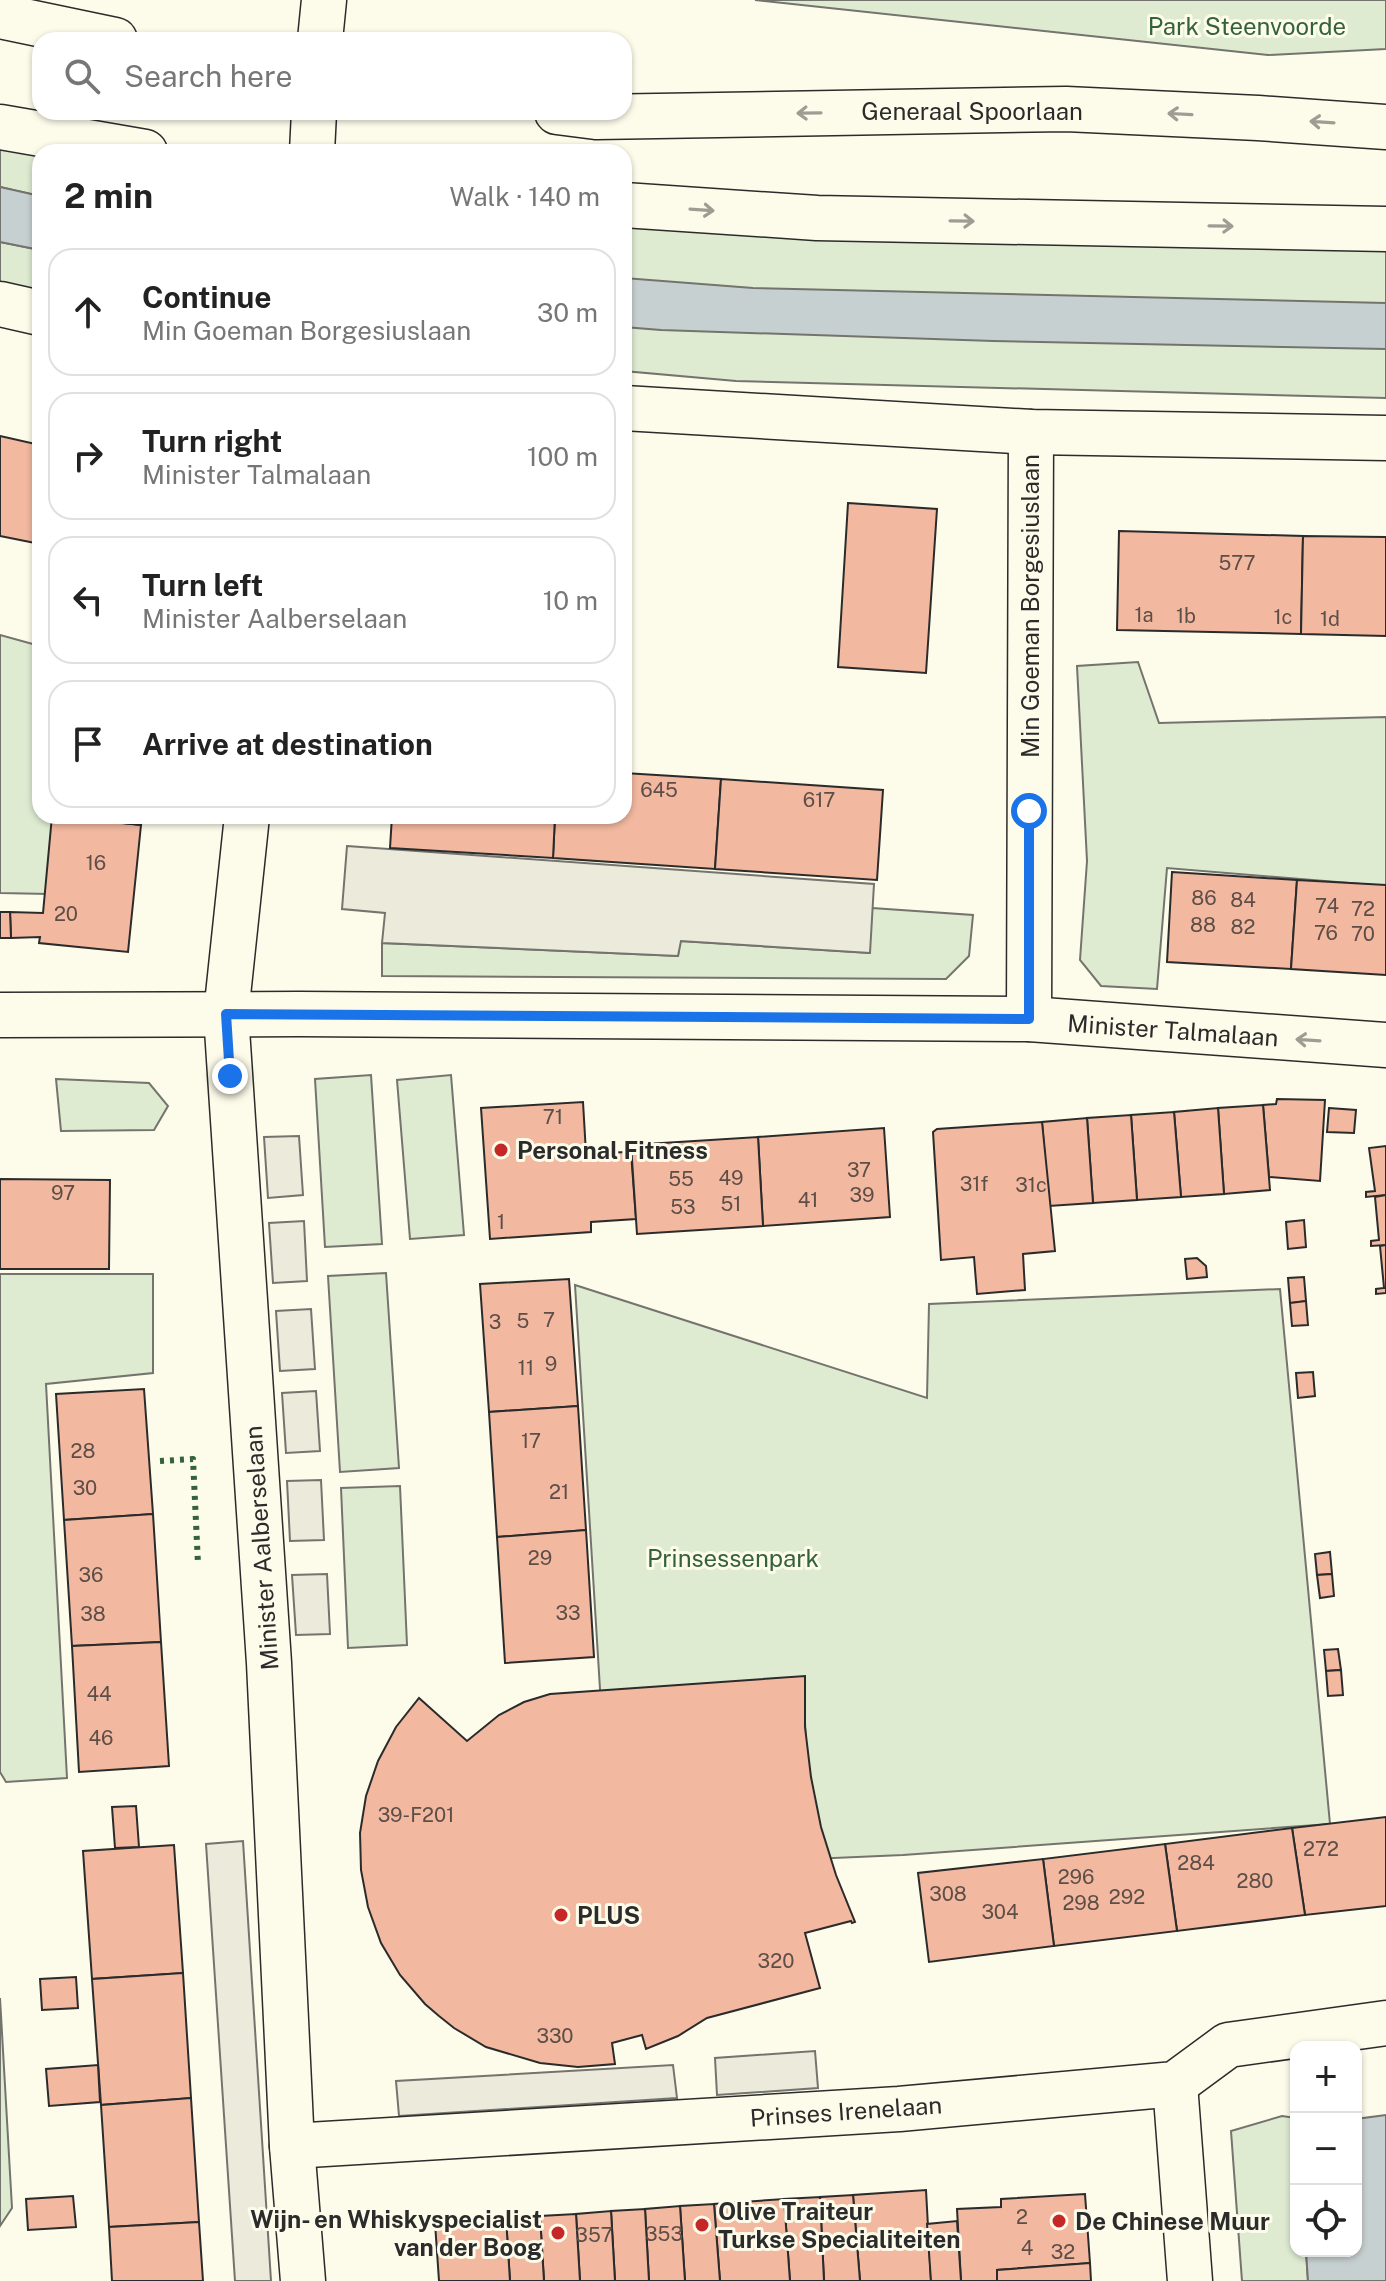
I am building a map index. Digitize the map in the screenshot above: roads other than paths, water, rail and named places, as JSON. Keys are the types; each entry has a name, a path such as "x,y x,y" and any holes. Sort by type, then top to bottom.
{"street":[{"path":"321,32 324,0"},
{"path":"0,16 77,32"},
{"name":"Generaal Spoorlaan","path":"632,116 1066,109 1386,127"},
{"path":"312,144 314,120"},
{"path":"0,127 99,144"},
{"path":"632,206 817,218 1386,229"},
{"path":"0,304 32,311"},
{"path":"632,408 1031,432 1386,438"},
{"name":"Min Goeman Borgesiuslaan","path":"1029,1019 1031,432"},
{"name":"Minister Aalberselaan","path":"246,824 226,1014 269,1663 292,2146 303,2281"},
{"name":"Minister Talmalaan","path":"0,1015 1029,1019 1386,1045"},
{"path":"1190,2281 1175,2084 1228,2045 1386,2023"},
{"name":"Prinses Irenelaan","path":"292,2146 899,2109 1175,2084"}],"place":[{"name":"Personal Fitness","path":"501,1150"},
{"name":"PLUS","path":"561,1915"},
{"name":"De Chinese Muur","path":"1059,2221"},
{"name":"Olive Traiteur Turkse Specialiteiten","path":"702,2225"},
{"name":"Wijn- en Whiskyspecialist van der Boog","path":"558,2233"}],"park label":[{"name":"Park Steenvoorde","path":"1247,26"},
{"name":"Prinsessenpark","path":"733,1558"}]}
